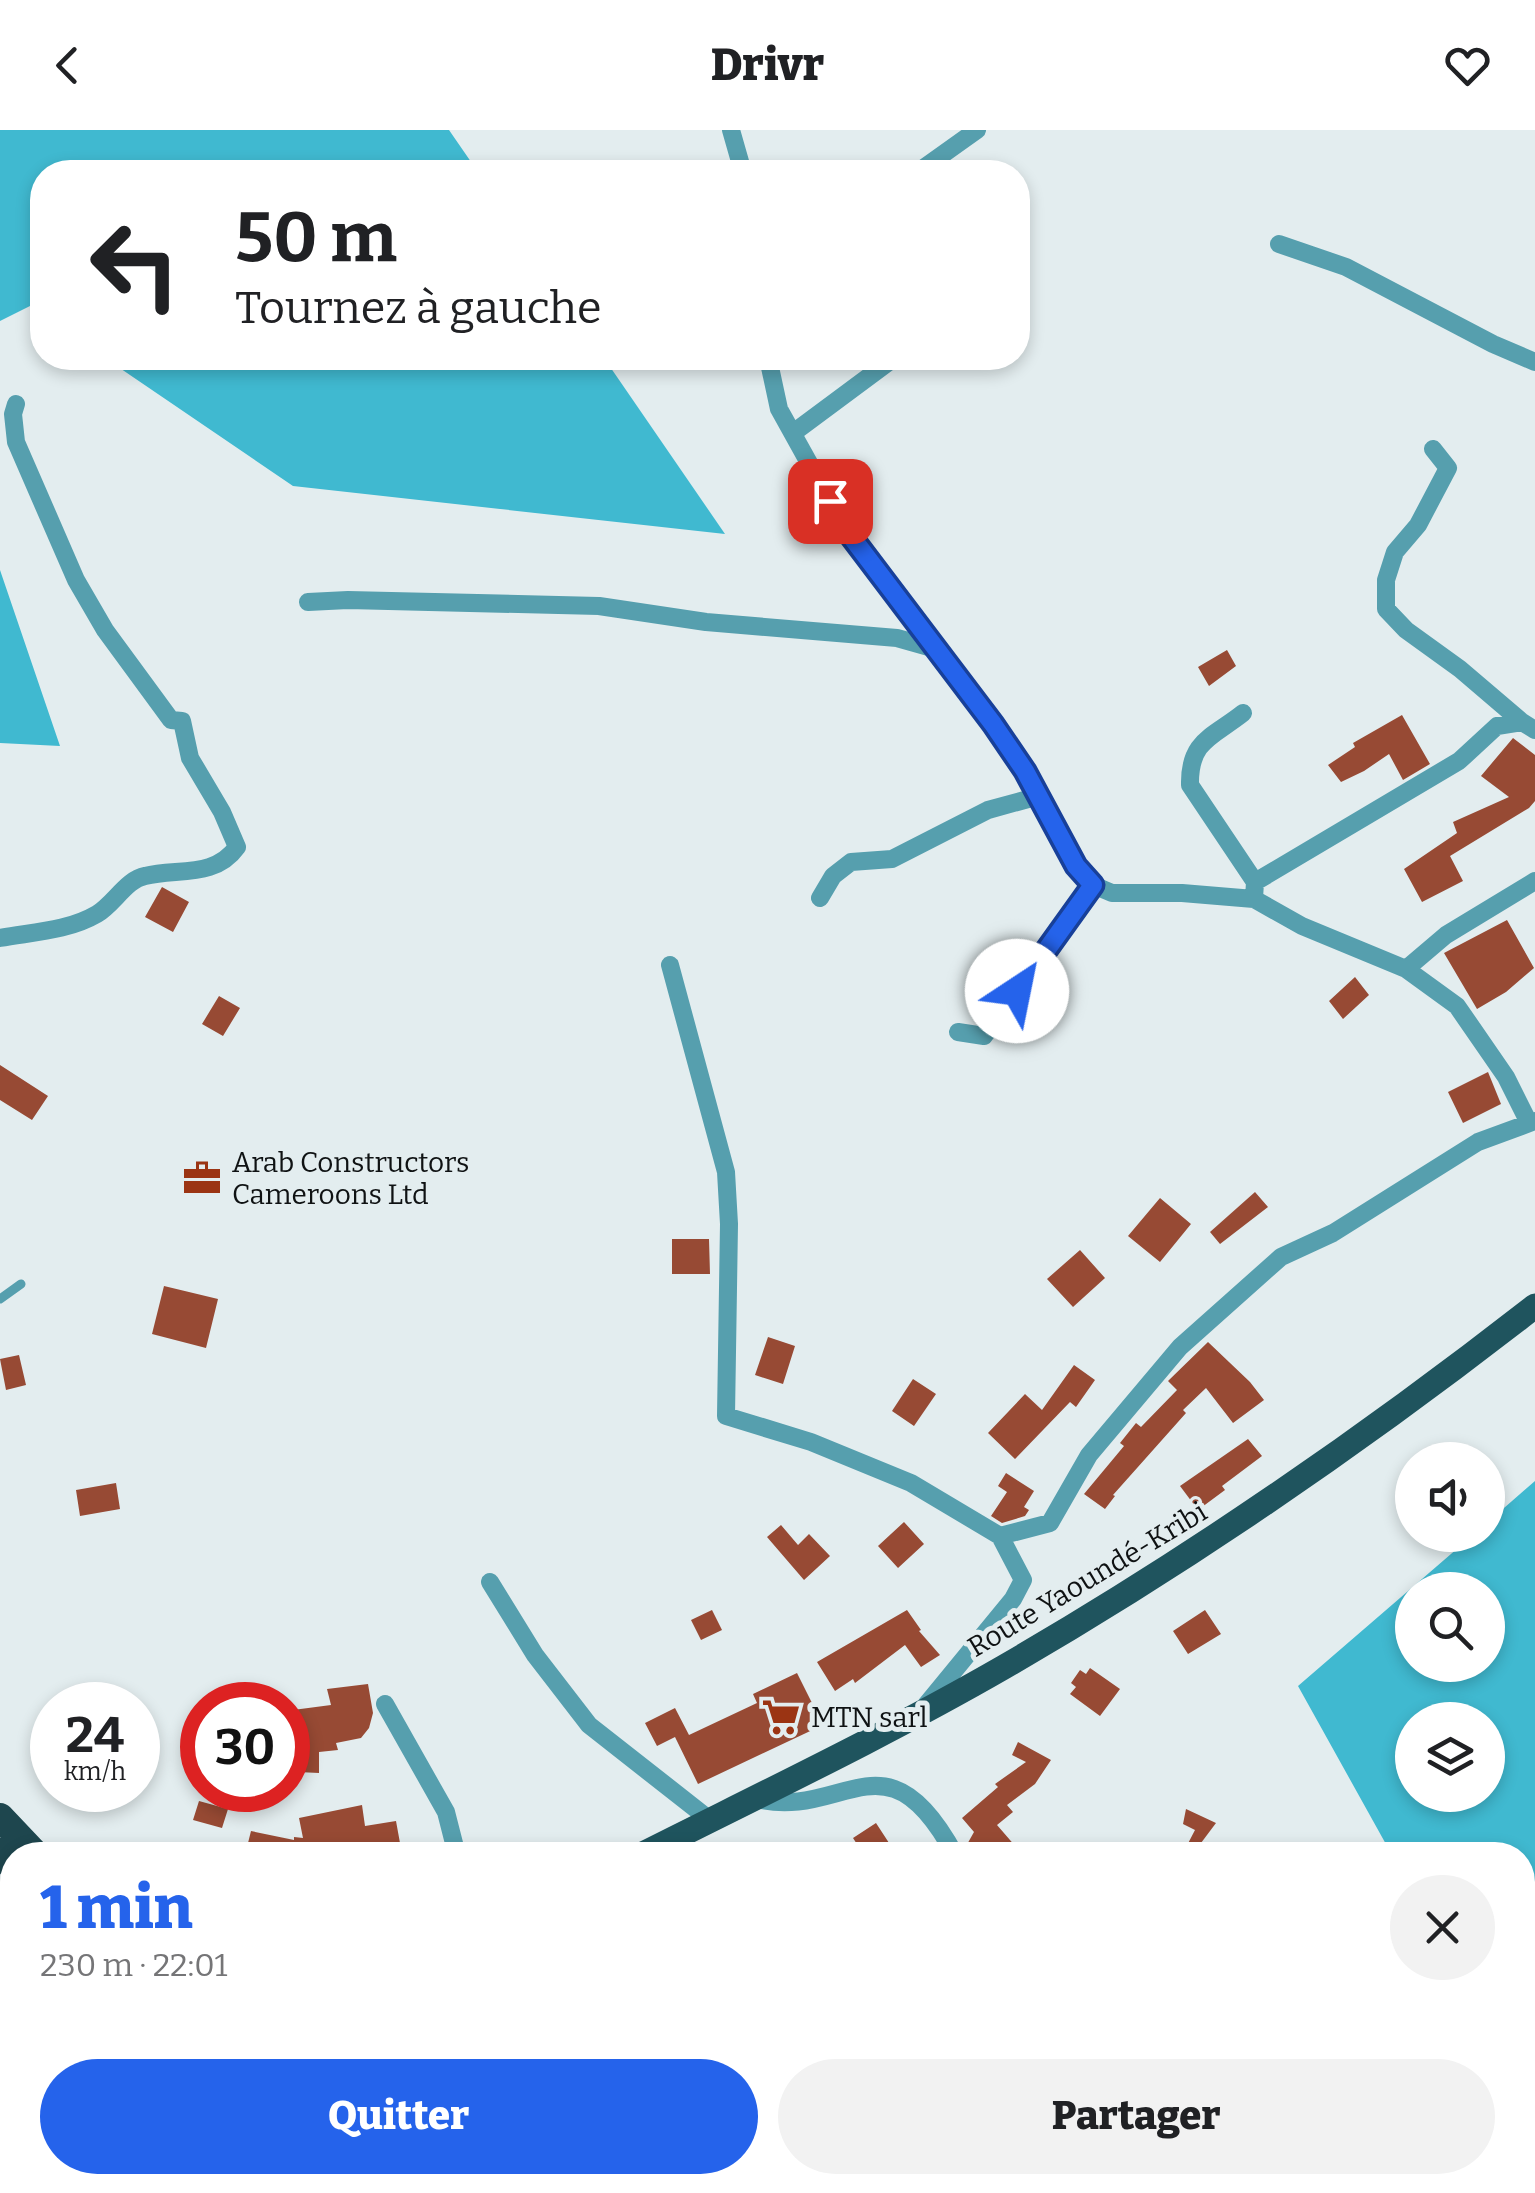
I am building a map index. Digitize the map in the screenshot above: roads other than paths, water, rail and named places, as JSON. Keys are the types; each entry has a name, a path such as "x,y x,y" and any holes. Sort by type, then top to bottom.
{"highway":[{"path":"0,1817 24,1842"}],"main road":[{"name":"Route Yaoundé-Kribi","path":"667,1842 1002,1668 1192,1552 1316,1469 1535,1306"}],"street":[{"path":"731,130 740,160"},
{"path":"935,160 977,130"},
{"path":"1279,244 1346,267 1535,362"},
{"path":"771,370 779,409 850,535 993,724 1076,866 1093,885 1112,893 1254,891 1459,761 1496,726 1528,726"},
{"path":"793,433 878,370"},
{"path":"0,938 70,926 100,913 142,876 197,871 227,861 236,847 222,812 190,758 182,721 171,720 149,691 76,580 16,442 16,404"},
{"path":"1433,449 1448,468 1418,525 1395,552 1386,580 1386,609 1406,630 1460,668 1528,726"},
{"path":"308,602 598,606 706,622 897,638 937,649"},
{"path":"1000,1536 1050,1524 1089,1455 1180,1348 1282,1258 1333,1232 1478,1142 1531,1121 1457,1006 1406,969 1302,926 1254,891 1190,785 1190,768 1200,744 1243,713"},
{"path":"820,898 832,876 851,862 892,859 988,810 1038,796"},
{"path":"1406,969 1446,935 1535,881"},
{"path":"958,1032 984,1036 1093,885"},
{"path":"670,965 726,1172 726,1416 811,1442 912,1482 1000,1536 1023,1580 920,1713"},
{"path":"490,1582 535,1656 589,1725 710,1820"},
{"path":"384,1704 446,1812 454,1842"},
{"path":"753,1798 784,1803 863,1786 896,1788 929,1815 947,1842"}],"lane":[{"path":"0,1298 21,1284"}],"place":[{"name":"Arab Constructors Cameroons Ltd","path":"202,1178"},
{"name":"MTN sarl","path":"781,1717"}]}
